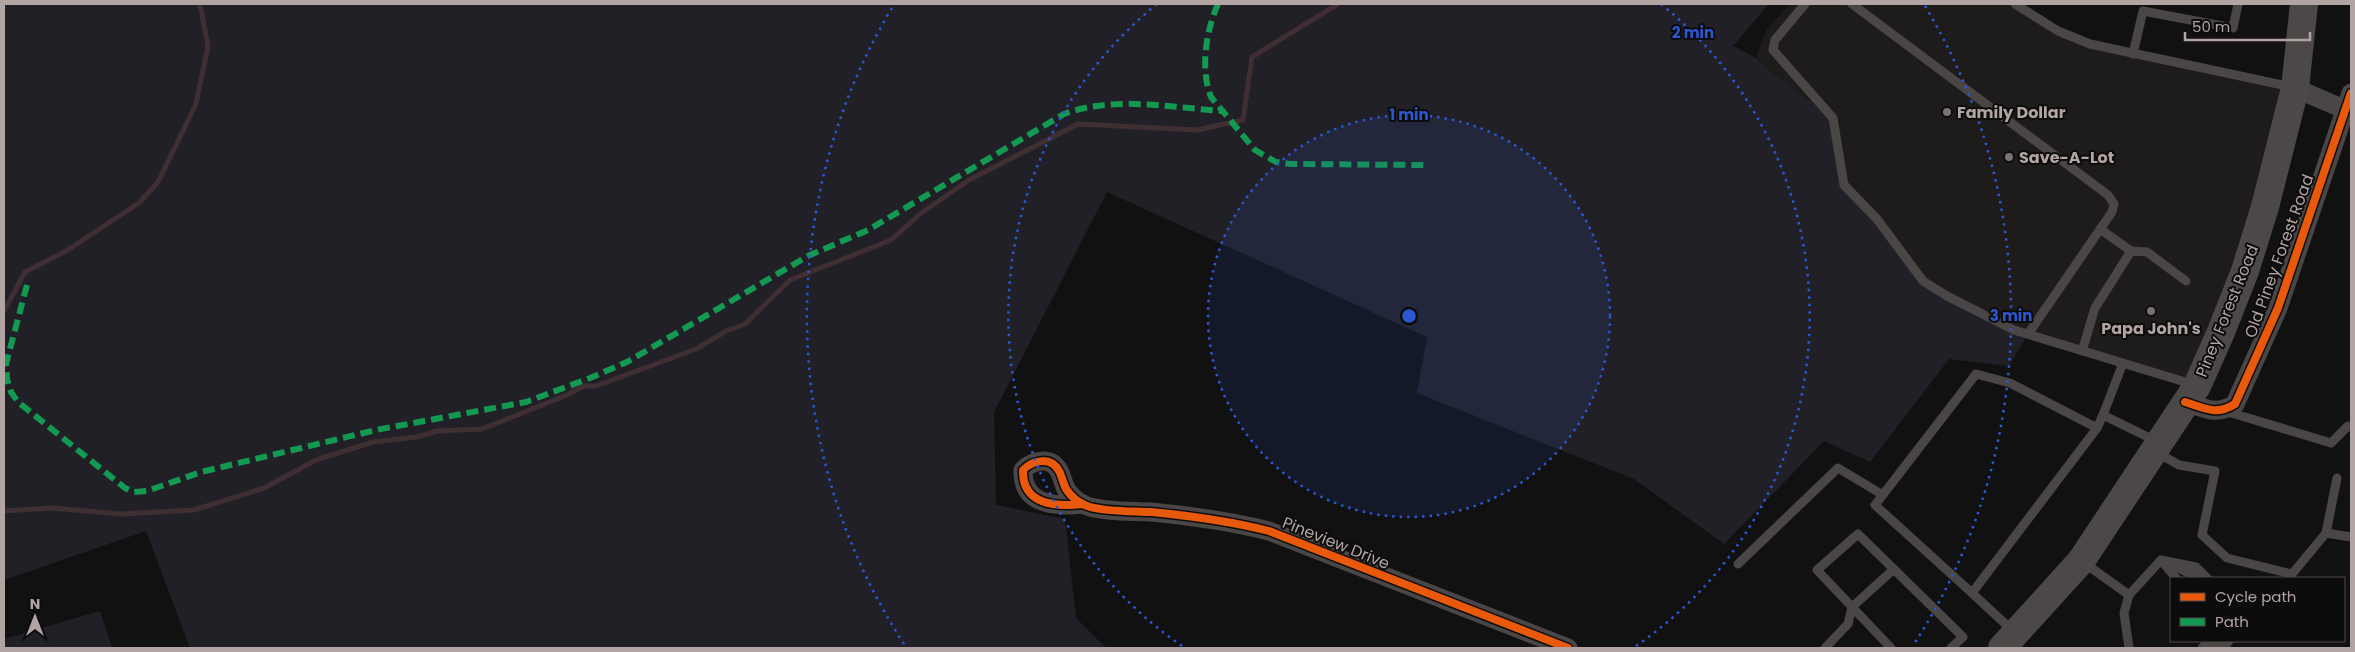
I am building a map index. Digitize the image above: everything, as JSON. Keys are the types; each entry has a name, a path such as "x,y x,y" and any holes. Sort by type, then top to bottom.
{"main road":[{"name":"Piney Forest Road","path":"2009,641 2081,561 2191,394 2221,332 2245,271 2265,207 2295,88 2304,4"}],"street":[{"name":"Old Piney Forest Road","path":"2225,411 2235,404 2278,308 2349,105 2295,88"},
{"path":"2191,394 2207,409 2225,411"},
{"name":"Pineview Drive","path":"1083,504 1093,507 1208,518 1234,522 1269,531 1568,648"}],"lane":[{"path":"1805,4 1775,40 1774,50 1833,118 1844,185 1877,219 1923,281 1947,296 2014,330 2123,363 2191,394"},
{"path":"1852,4 2108,195 2114,204 2112,212 2028,334"},
{"path":"2015,4 2058,31 2090,44 2295,88"},
{"path":"2028,12 2033,4"},
{"path":"2133,54 2143,11 2233,28 2238,4"},
{"path":"2100,229 2131,250 2147,252 2186,281"},
{"path":"2082,351 2095,308 2131,250"},
{"path":"1972,593 2096,428 2123,363"},
{"path":"2009,641 1972,593 1875,505 1976,374 2010,383 2096,428"},
{"path":"2225,411 2332,443 2348,426 2351,427"},
{"path":"2103,415 2156,447 2179,465 2215,471 2202,535 2227,558 2292,574 2326,533 2337,478"},
{"path":"1738,564 1838,468 1883,496"},
{"path":"2326,533 2351,537"},
{"path":"1891,648 1816,570 1858,534 1963,637 1951,648"},
{"path":"2161,560 2194,576"},
{"path":"2161,560 2175,577"},
{"path":"2161,560 2181,577"},
{"path":"2161,560 2196,567 2206,577"},
{"path":"2129,648 2124,614 2129,595 2161,560"},
{"path":"2081,561 2129,595"},
{"path":"1824,648 1848,624 1852,607 1894,569"}],"shaded area":[{"path":"4,4 1769,4 1733,46 1756,58 1780,79 1833,118 1844,185 1923,281 2028,334 2009,366 1949,359 1870,462 1824,441 1724,544 1634,479 1417,393 1427,337 1107,192 994,412 996,505 1065,519 1076,618 1106,648 190,648 146,531 4,580"},
{"path":"1790,4 2015,4 2090,44 2295,88 2197,386 2014,330 1923,281 1844,185 1780,79 1756,58 1766,30"},
{"path":"100,611 112,648 4,648 4,639"}],"waterway":[{"path":"4,311 25,272 66,251 139,203 158,182 196,104 208,46 200,4"},
{"path":"4,511 52,508 121,514 194,510 264,488 316,460 373,442 417,437 437,431 482,429 567,395 584,386 596,386 696,349 726,331 745,324 790,280 891,240 920,214 969,180 1078,124 1197,130 1243,120 1252,57 1338,4"}],"marked path":[{"path":"1218,4 1210,26 1206,50 1205,63 1208,86 1211,97 1255,150 1276,162 1290,164 1424,165"},
{"path":"27,285 6,364 7,379 11,392 18,402 125,488 134,492 147,491 201,472 376,430 526,402 590,378 627,362 808,256 868,230 1064,114 1083,108 1123,104 1224,111"}],"cycle path":[{"path":"2185,402 2210,410 2222,410 2235,404 2278,308 2351,93"},
{"path":"1083,504 1051,504 1034,497 1024,482 1023,470 1037,462 1047,461 1051,463 1056,466 1066,489 1071,495 1080,502 1097,509 1196,517 1269,531 1568,648"}],"place":[{"name":"Family Dollar","path":"1947,112"},
{"name":"Save-A-Lot","path":"2009,157"},
{"name":"Papa John's","path":"2151,311"}]}
